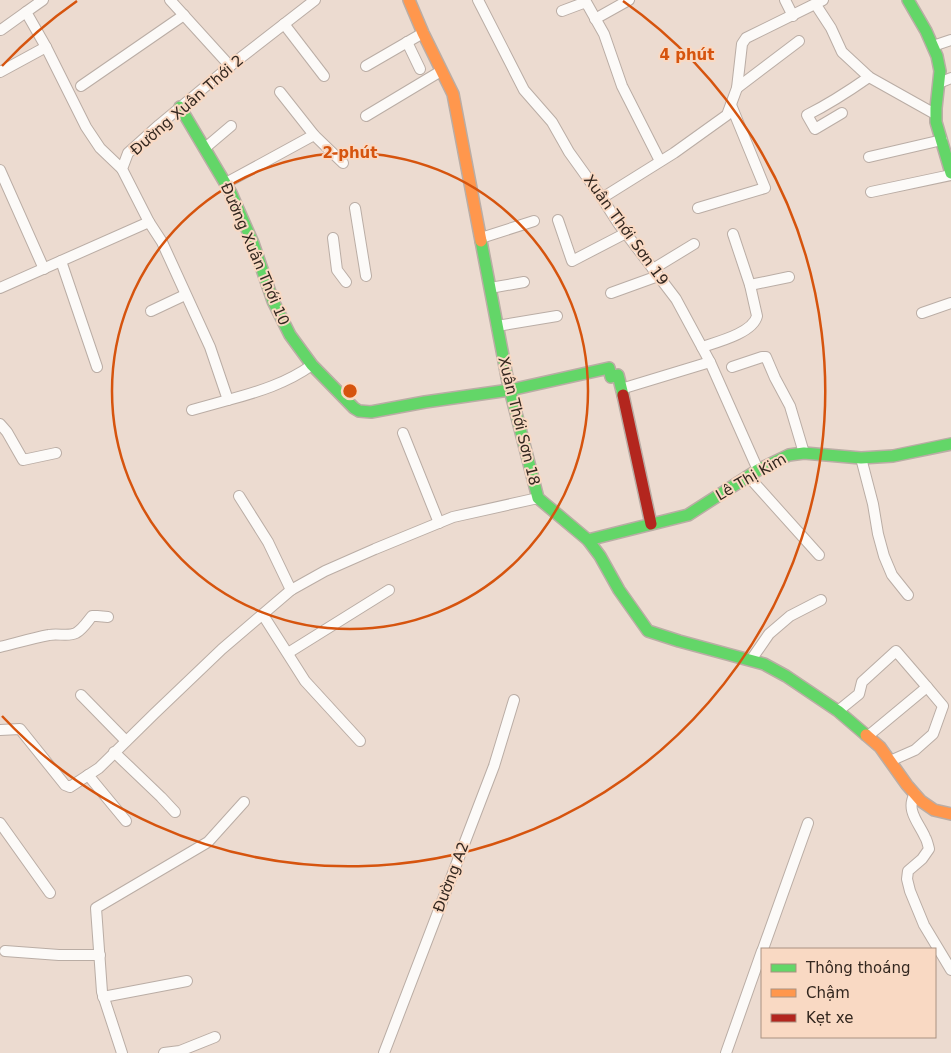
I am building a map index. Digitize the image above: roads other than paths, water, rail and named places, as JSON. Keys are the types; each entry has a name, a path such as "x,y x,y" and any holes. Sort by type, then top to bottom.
{"street":[{"path":"1,30 43,0"},
{"path":"170,0 230,66"},
{"name":"Đường Xuân Thới 2","path":"228,400 210,347 162,242 149,222 122,169 128,153 230,66 315,0"},
{"name":"Xuân Thới Sơn 18","path":"410,0 452,94 510,390 538,498 588,540 600,556 619,590 648,631 764,664 786,676 838,711 868,736 880,748 921,801 934,810 951,814"},
{"name":"Xuân Thới Sơn 19","path":"478,0 524,90 552,122 569,152 626,233 676,299 710,362 753,473 818,555"},
{"path":"596,19 629,0"},
{"path":"785,0 792,16"},
{"path":"871,192 951,174 935,114 939,83 939,63 933,46 908,0"},
{"path":"562,11 586,2 604,34 622,86 660,161"},
{"path":"602,198 674,153 727,115 738,88 742,44 746,38 819,2 842,52 869,77 935,114"},
{"path":"26,12 46,47 86,127 100,148 122,169"},
{"path":"82,86 184,15"},
{"path":"284,24 324,76"},
{"path":"366,66 423,32"},
{"path":"933,46 951,40"},
{"path":"738,88 799,41"},
{"path":"406,42 420,69"},
{"path":"0,72 46,47"},
{"path":"366,116 441,71"},
{"path":"842,113 814,129 807,115 830,103 869,77"},
{"path":"939,83 951,78"},
{"path":"280,92 314,135 343,164"},
{"path":"698,208 765,188 731,104"},
{"name":"Đường Xuân Thới 10","path":"180,108 226,183 253,243 273,300 290,335 312,365 349,404 358,411 371,412 510,390"},
{"path":"205,148 231,126"},
{"path":"226,183 314,135"},
{"path":"869,157 942,140"},
{"path":"0,170 44,269"},
{"path":"355,208 366,276"},
{"path":"481,238 534,220"},
{"path":"558,220 572,261 626,233"},
{"path":"0,288 149,222"},
{"path":"702,347 730,338 756,321 750,285 733,234"},
{"path":"333,238 335,264 346,282"},
{"path":"611,294 655,272 694,244"},
{"path":"62,261 97,367"},
{"path":"750,285 789,278"},
{"path":"490,288 524,282"},
{"path":"151,311 186,295"},
{"path":"922,313 951,303"},
{"path":"497,326 557,316"},
{"path":"732,367 765,356 790,406 804,452"},
{"path":"621,389 710,362"},
{"path":"192,410 255,393 287,381 312,365"},
{"path":"510,390 609,368 611,376 618,375 651,524"},
{"path":"0,424 7,432 23,460 56,452"},
{"path":"403,433 439,523"},
{"name":"Lê Thị Kim","path":"588,540 688,515 753,473 789,454 804,452 861,458 894,456 951,444"},
{"path":"861,458 884,556 892,575 908,595"},
{"path":"239,496 268,542 292,590"},
{"path":"0,730 20,729 65,785 70,787 99,768 222,649 292,590 333,567 439,523 538,498"},
{"path":"288,653 389,590"},
{"path":"751,660 769,634 790,616 821,600"},
{"path":"263,615 305,681 360,741"},
{"path":"0,647 50,634 76,634 92,616 108,618"},
{"path":"838,711 859,694 862,682 896,651 943,706 933,734 915,750 890,761"},
{"path":"868,736 927,686"},
{"path":"81,695 126,741"},
{"name":"Đường A2","path":"384,1053 494,766 514,700"},
{"path":"114,752 175,812"},
{"path":"88,775 126,821"},
{"path":"916,794 912,800 912,807 929,849 922,859 908,871 907,879 924,925 951,970"},
{"path":"122,1053 102,992 96,908 208,842 244,802"},
{"path":"0,823 50,892"},
{"path":"764,948 808,823"},
{"path":"5,951 58,956 100,955"},
{"path":"726,1053 761,956"},
{"path":"104,997 187,981"},
{"path":"164,1053 180,1050 214,1037"}]}
